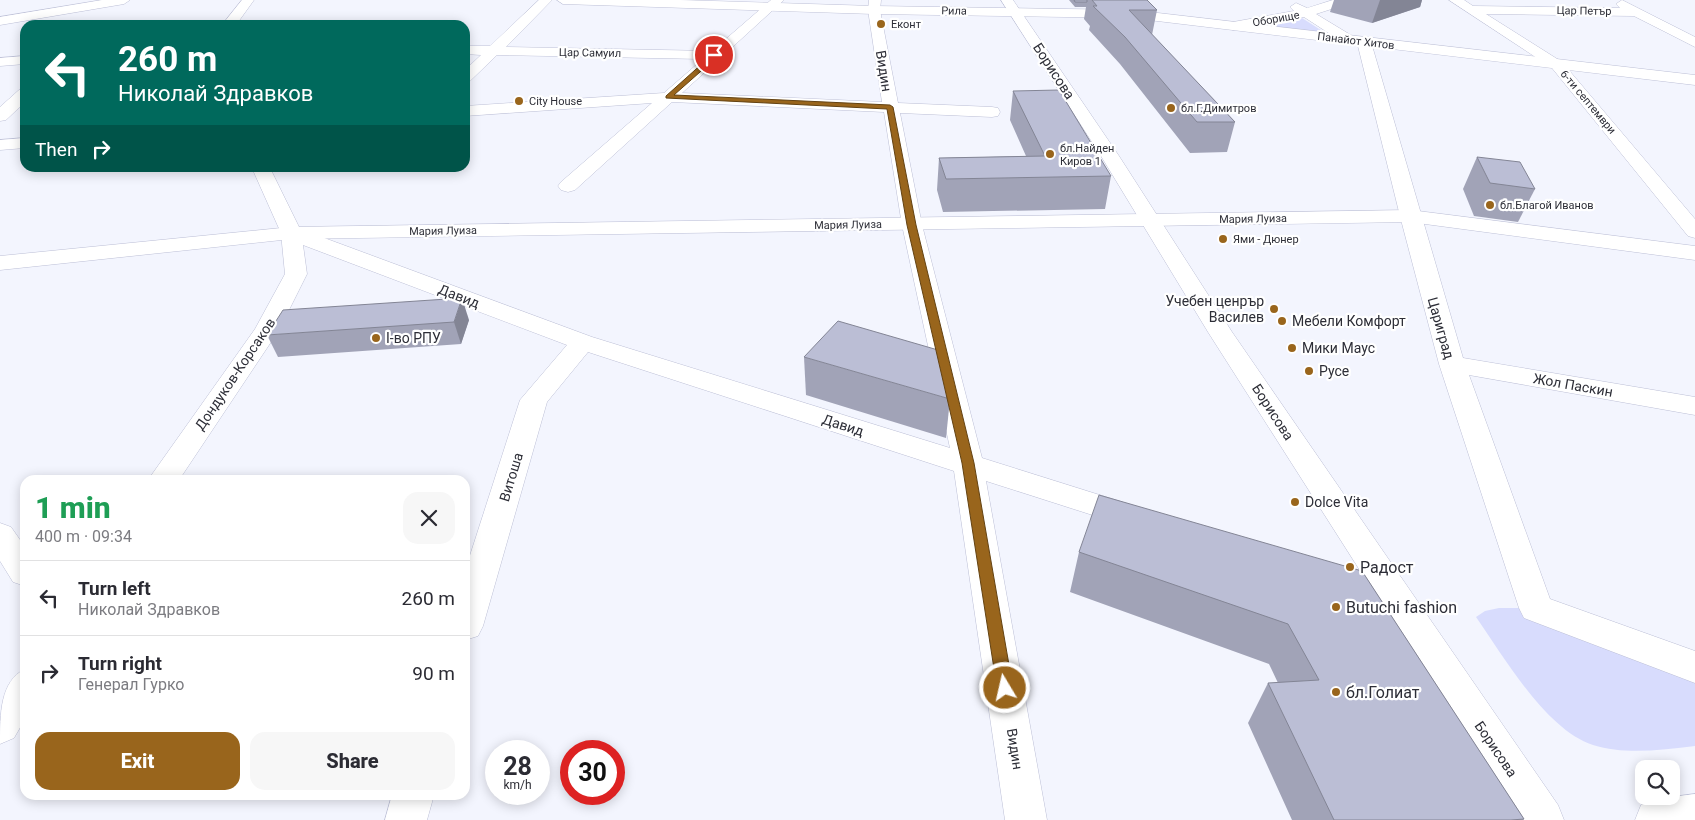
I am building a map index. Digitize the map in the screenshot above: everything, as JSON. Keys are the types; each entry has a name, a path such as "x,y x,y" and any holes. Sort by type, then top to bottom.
{"street":[{"path":"0,16 94,0"},
{"path":"0,21 124,0"},
{"path":"234,20 248,0"},
{"path":"470,73 546,0"},
{"name":"Рила","path":"563,0 1011,6"},
{"path":"1284,0 1357,41"},
{"name":"Оборище","path":"1233,26 1306,13 1346,0"},
{"name":"6-ти септември","path":"1455,0 1558,65 1695,232"},
{"path":"1614,0 1695,43"},
{"path":"568,186 775,3"},
{"name":"Видин","path":"874,5 890,107 912,225 968,463 1026,820"},
{"name":"Панайот Хитов","path":"1011,6 1132,14 1695,80"},
{"name":"Борисова","path":"1011,6 1110,156 1220,332 1542,820"},
{"name":"Цар Петър","path":"1470,10 1637,12"},
{"name":"Цариград","path":"1357,41 1452,364 1536,608 1695,667"},
{"name":"Цар Самуил","path":"470,50 714,55"},
{"path":"0,62 20,60"},
{"path":"470,111 669,97 992,112"},
{"path":"0,116 20,98"},
{"path":"0,145 20,143"},
{"name":"Дондуков-Корсаков","path":"166,475 267,330 296,274 291,233 262,172"},
{"name":"Мария Луиза","path":"0,262 291,233 1410,216 1695,252"},
{"name":"Давид","path":"291,233 583,342 1156,524"},
{"name":"Витоша","path":"470,610 534,400 583,342"},
{"name":"Жол Паскин","path":"1452,364 1695,406"},
{"path":"0,535 20,565"},
{"path":"1362,592 1400,604"},
{"path":"0,726 20,693"},
{"path":"406,820 412,800"},
{"path":"1656,820 1695,815"}],"shaded area":[{"path":"1302,18 1327,34 1269,27"},
{"path":"1499,608 1520,608 1695,681 1695,746 1630,751 1593,745 1576,737 1559,724 1527,690 1476,617 1485,611"}],"building":[{"path":"1074,0 1087,0 1087,2 1075,2"},
{"path":"1092,0 1147,0 1157,10 1129,10 1235,122 1197,122 1125,37 1093,6 1097,6"},
{"path":"1059,90 1111,176 946,179 939,158 1045,156 1013,91"},
{"path":"1477,157 1520,162 1535,189 1490,183"},
{"path":"462,298 454,322 267,335 283,310"},
{"path":"838,321 938,350 950,399 804,357"},
{"path":"1099,495 1362,571 1524,819 1334,820 1268,683 1319,680 1288,624 1079,552"}],"place":[{"name":"Еконт","path":"881,24"},
{"name":"City House","path":"519,101"},
{"name":"бл.Г.Димитров","path":"1171,108"},
{"name":"бл.Найден Киров 1","path":"1050,154"},
{"name":"бл.Благой Иванов","path":"1490,205"},
{"name":"Ями - Дюнер","path":"1223,239"},
{"name":"Учебен ценрър Василев","path":"1274,309"},
{"name":"Мебели Комфорт","path":"1282,321"},
{"name":"I-во РПУ","path":"376,338"},
{"name":"Мики Маус","path":"1292,348"},
{"name":"Русе","path":"1309,371"},
{"name":"Dolce Vita","path":"1295,502"},
{"name":"Радост","path":"1350,567"},
{"name":"Butuchi fashion","path":"1336,607"},
{"name":"бл.Голиат","path":"1336,692"}],"route":[{"path":"714,55 669,97 890,107 912,225 968,463 1005,688"}]}
